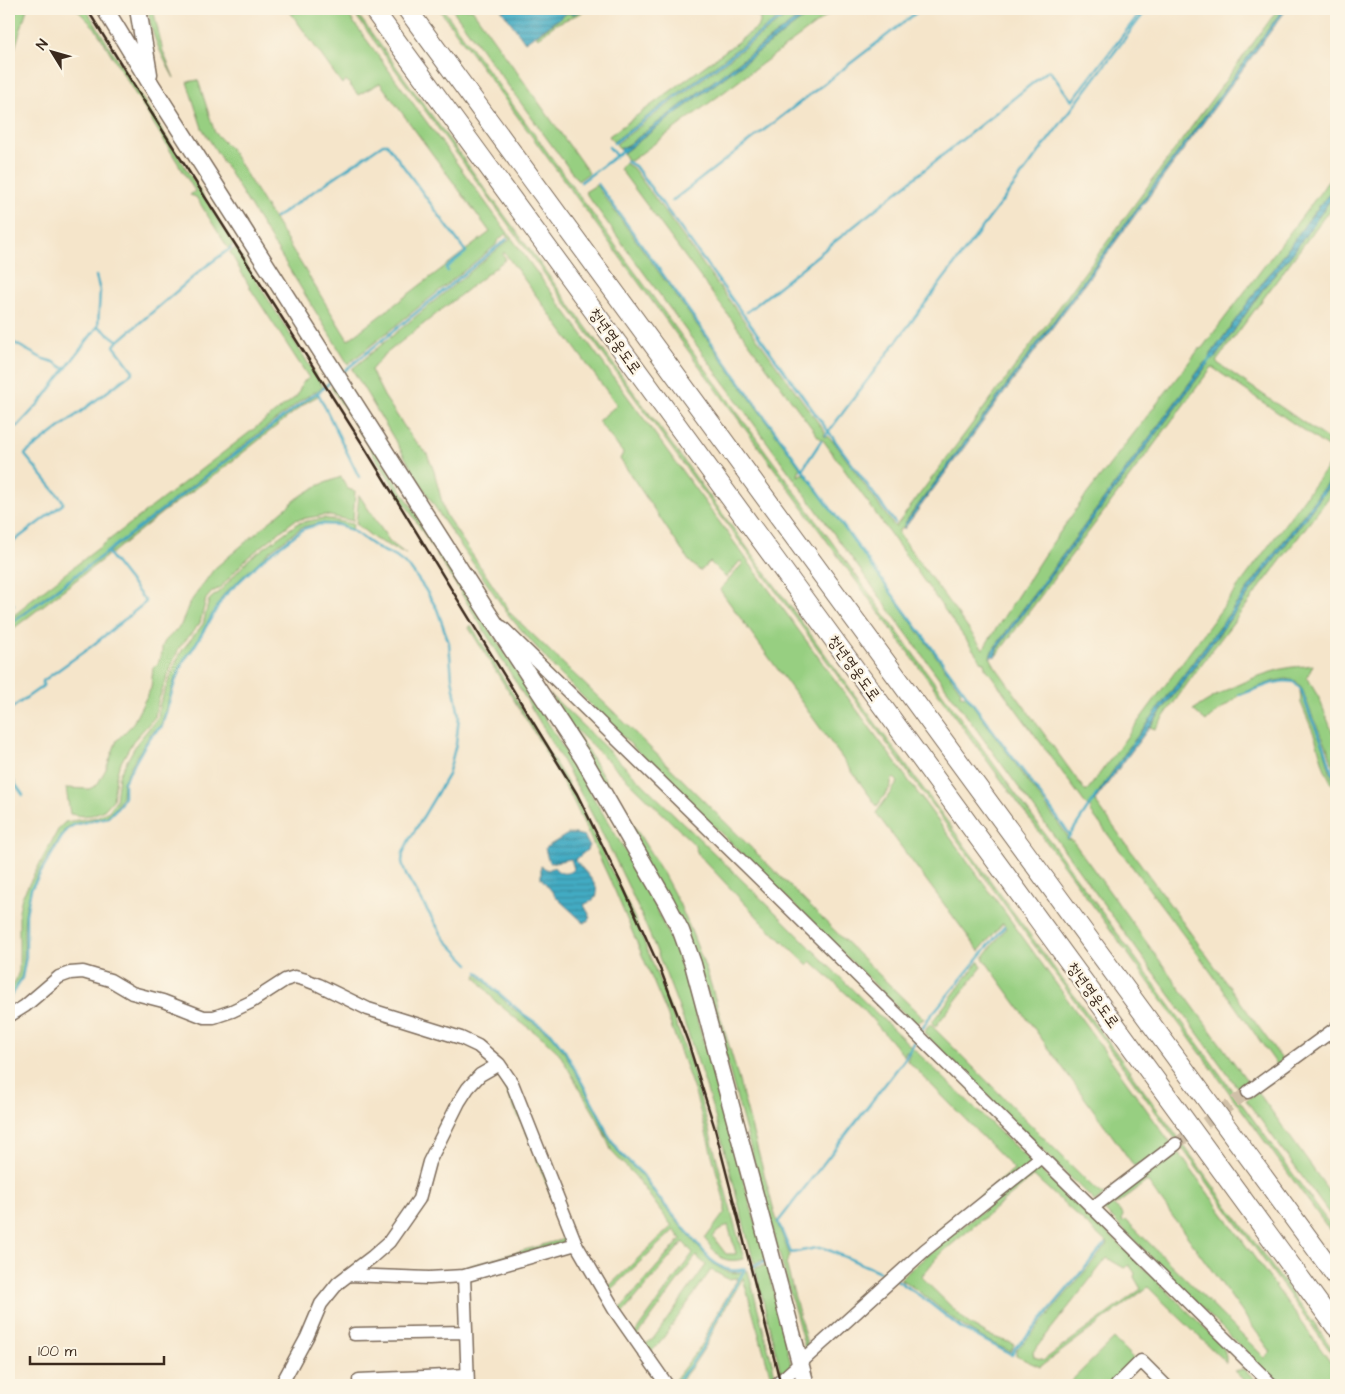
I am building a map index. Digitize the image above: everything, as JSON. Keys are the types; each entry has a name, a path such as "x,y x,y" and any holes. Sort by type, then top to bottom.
{"highway":[{"name":"청년영웅도로","path":"373,9 1336,1327"},
{"name":"청년영웅도로","path":"408,9 1336,1276"}],"main road":[{"path":"105,9 152,86 488,613 583,758 681,931 693,964 806,1385"},
{"path":"138,9 146,62 152,86"}],"street":[{"path":"488,613 711,830 1272,1385"},
{"path":"9,1016 25,1006 42,990 70,972 97,975 132,993 163,1001 204,1017 214,1018 250,1002 285,980 295,977 312,982 377,1012 461,1038 478,1046 500,1064 512,1083 576,1244 614,1309 666,1385"},
{"path":"1248,1092 1336,1028"},
{"path":"281,1385 307,1337 321,1304 338,1283 389,1242 419,1199 429,1162 468,1088 480,1075 500,1064"},
{"path":"1092,1208 1176,1144"},
{"path":"776,1385 924,1250 1041,1157"},
{"path":"348,1275 429,1278 464,1276 576,1244"},
{"path":"359,1380 467,1380 464,1276"},
{"path":"354,1334 465,1332"},
{"path":"1117,1385 1140,1361 1165,1385"}],"green space":[{"path":"17,9 27,9 9,68 9,34"},
{"path":"76,9 86,9 234,245 228,248 196,197 190,195 195,191 95,28"},
{"path":"148,9 153,9 163,51 174,78 154,36"},
{"path":"288,9 344,9 996,900 1172,1145 1161,1154 1134,1166 983,958 1006,928 1003,923 979,951 876,813 898,782 894,778 891,781 891,786 877,806 720,590 743,563 740,561 726,578 710,562 700,571 689,561 620,459 623,453 598,421 617,405 504,252 503,255 506,259 383,356 371,370 384,396 410,435 427,454 434,471 445,514 508,608 508,611 618,716 924,1019 915,1024 557,671 510,617 441,517 352,369 510,239 505,234 496,245 348,364 202,128 187,82 198,80 215,133 230,148 348,340 490,232 380,83 358,95 346,80 342,84"},
{"path":"351,9 354,9 1336,1354 1336,1359"},
{"path":"439,9 443,9 1336,1233 1336,1239"},
{"path":"452,9 472,9 589,173 578,181"},
{"path":"590,9 556,24 538,38 536,36 567,13 573,14"},
{"path":"744,9 756,9 767,14 772,9 790,9 613,142 609,136 758,27 760,18"},
{"path":"796,9 810,9 628,145 620,149 616,144"},
{"path":"816,9 836,9 631,161 626,159 623,153"},
{"path":"1278,9 1283,9 903,528 899,530 899,534 983,649 1044,555 1084,498 1199,349 1202,348 1322,190 1336,168 1336,185 1306,223 1211,354 1215,358 1265,286 1293,253 1336,192 1336,201 1216,362 1336,445 1336,453 1212,367 996,656 997,649 1208,364 1205,362 992,651 990,657 1086,792 1336,455 1336,471 1128,749 1094,802 1284,1062 1278,1066 1197,953 1091,812 1091,808 1087,806 985,667 984,662 982,662 823,440 820,439 620,169 625,163 633,168 825,432 824,436 827,436 834,442 894,526 896,526"},
{"path":"596,185 800,468 798,476 803,473 806,476 961,691 960,695 966,696 1067,835 1067,839 1072,840 1251,1086 1242,1094 585,192"},
{"path":"236,248 323,387 303,399 106,552 9,623 9,619 28,602 297,396 303,382 309,378 252,291 230,252"},
{"path":"334,384 536,703 650,893 682,967 766,1259 754,1263 721,1138 688,1032 655,946 615,859 551,741 457,586 331,387"},
{"path":"317,394 318,396 307,402 111,554 109,552 307,400"},
{"path":"341,477 348,489 355,491 353,521 325,515 295,520 247,558 220,588 212,592 206,599 200,623 179,648 157,704 155,717 133,741 119,766 113,800 104,810 92,815 70,814 66,788 89,789 97,785 106,769 117,740 132,725 151,688 153,668 158,663 165,641 181,625 189,604 214,569 299,497 317,486"},
{"path":"1336,477 1336,488 1200,666 1155,729 1150,727"},
{"path":"359,495 390,542 406,554 375,539 356,524"},
{"path":"324,518 353,524 352,530 339,524 319,523 302,527 271,550 223,595 194,646 182,662 174,681 161,725 151,733 131,766 123,782 122,796 117,806 107,816 73,824 65,829 44,863 30,893 24,923 23,969 20,980 9,997 9,991 19,971 19,910 22,897 59,828 65,822 96,817 109,811 116,800 119,775 137,743 158,717 160,703 176,662 183,649 203,624 209,600 222,589 249,559 298,523"},
{"path":"106,554 107,556 9,632 9,626"},
{"path":"471,625 575,796 634,917 691,1064 744,1259 730,1260 721,1257 705,1239 725,1212 725,1203 696,1096 667,1014 615,891 573,800 537,737 469,628","holes":["728,1225 736,1254 726,1254 713,1237"]},
{"path":"1313,665 1307,678 1319,698 1336,741 1336,776 1328,749 1313,718 1302,688 1296,681 1286,679 1274,681 1239,694 1206,721 1193,710 1225,691 1258,676 1286,668"},
{"path":"1300,690 1324,748 1330,772 1336,786 1332,784 1325,770 1315,737 1301,703"},
{"path":"550,694 1032,1163 929,1242 933,1234 1014,1169 907,1060 910,1053 906,1051 904,1056 864,1010 811,961 808,965 765,925 698,854 694,844 573,727 663,873 679,903 708,975 778,1225 790,1256 786,1263 808,1348 806,1352 708,992"},
{"path":"979,961 982,967 935,1027 932,1022"},
{"path":"477,974 511,1007 552,1036 564,1052 600,1118 606,1135 620,1155 642,1176 657,1198 710,1261 728,1272 748,1271 776,1378 773,1385 768,1385 772,1381 743,1278 717,1322 707,1344 677,1385 671,1385 703,1343 712,1322 738,1278 728,1279 711,1270 659,1344 653,1350 647,1352 644,1345 653,1339 706,1265 696,1256 637,1337 635,1333 693,1253 683,1242 622,1314 619,1310 681,1239 674,1230 608,1292 606,1289 672,1226 635,1176 612,1152 598,1120 559,1053 543,1038 495,1001 476,977"},
{"path":"930,1024 1092,1186 1104,1195 1095,1202 924,1033"},
{"path":"500,1070 510,1083 533,1138 570,1238 568,1242 474,1271 436,1277 418,1277 457,1269 560,1240 566,1235 529,1138 497,1072"},
{"path":"1258,1092 1336,1201 1336,1223 1246,1100"},
{"path":"1179,1153 1336,1370 1336,1385 1279,1385 1101,1207 1108,1201 1123,1214 1122,1221 1126,1220 1265,1358 1271,1352 1147,1181 1116,1205 1110,1200"},
{"path":"1036,1167 1089,1214 1223,1346 1226,1363 1148,1287 1040,1367 1016,1356 1016,1350 1033,1333 1108,1244 1034,1176 939,1255 921,1277 968,1323 988,1335 1014,1344 1011,1352 963,1326 900,1279","holes":["1107,1258 1124,1268 1129,1265 1135,1273 1134,1277 1141,1289 1044,1360 1034,1357 1033,1352"]},
{"path":"767,1265 792,1368 782,1377 755,1268"},
{"path":"1114,1339 1135,1360 1111,1385 1067,1385"},
{"path":"1244,1369 1261,1385 1249,1385 1234,1371"}],"water":[{"path":"501,9 585,9 573,14 567,13 525,42"},
{"path":"810,9 816,9 623,153 620,149 628,145"},
{"path":"1283,9 1287,9 904,529 905,523"},
{"path":"1336,185 1336,192 1293,253 1265,286 1215,358 1210,358 1265,279"},
{"path":"1205,362 1208,364 997,649 996,656 990,657 992,651"},
{"path":"1336,471 1336,477 1093,803 1093,800 1128,749"},
{"path":"568,834 584,836 589,845 587,850 575,860 591,878 597,889 595,898 584,905 590,919 584,923 558,899 541,878 541,866 548,870 554,867 559,872 564,873 574,869 571,859 550,863 545,848"}],"waterway":[{"path":"614,143 793,9"},
{"path":"672,201 921,9"},
{"path":"747,312 1049,70 1072,101 1143,9"},
{"path":"826,435 1147,9"},
{"path":"275,218 383,144 387,144 466,252 446,268 448,271"},
{"path":"609,147 616,156"},
{"path":"581,182 624,150"},
{"path":"626,161 635,166 895,523"},
{"path":"598,184 876,572 1070,835"},
{"path":"343,372 507,239"},
{"path":"9,545 63,504 63,501 25,455 26,453 132,373 133,371 114,346 115,344 205,267 231,248"},
{"path":"96,276 100,291 98,326"},
{"path":"9,427 18,426 42,400 98,326 118,341"},
{"path":"9,340 65,369"},
{"path":"1205,365 1213,356"},
{"path":"9,625 307,399 323,389 332,380"},
{"path":"318,393 359,477"},
{"path":"802,470 821,441"},
{"path":"9,999 22,978 26,957 26,914 31,889 66,830 74,825 108,817 119,806 124,797 124,782 152,735 162,726 183,662 224,596 263,559 303,529 320,524 339,525 353,531 377,548 396,557 410,568 437,609 449,643 452,678 459,716 456,744 448,775 408,842 403,853 402,862 406,875 444,938 469,964"},
{"path":"9,710 43,686 43,681 93,645 146,602 107,552"},
{"path":"9,599 14,605"},
{"path":"1239,695 1273,683 1294,682 1301,689 1336,780"},
{"path":"9,775 23,795"},
{"path":"1068,838 1097,794"},
{"path":"921,1031 928,1019 1004,927"},
{"path":"478,972 495,990 523,1014 551,1033 565,1051 607,1133 620,1153 642,1174 659,1198 710,1259 726,1269 735,1271 745,1269"},
{"path":"890,1276 824,1248 791,1253 778,1222 904,1060 916,1040"},
{"path":"897,1280 961,1328 1012,1355 1015,1348 1032,1331 1105,1244"},
{"path":"753,1266 765,1262"},
{"path":"675,1384 705,1344 714,1323 745,1269"},
{"path":"52,1385 63,1383 75,1385"}],"tunnel":[{"path":"1176,1144 1248,1092"}],"railway":[{"path":"87,9 363,445 577,794 624,889 661,971 688,1042 715,1129 781,1385"}]}
